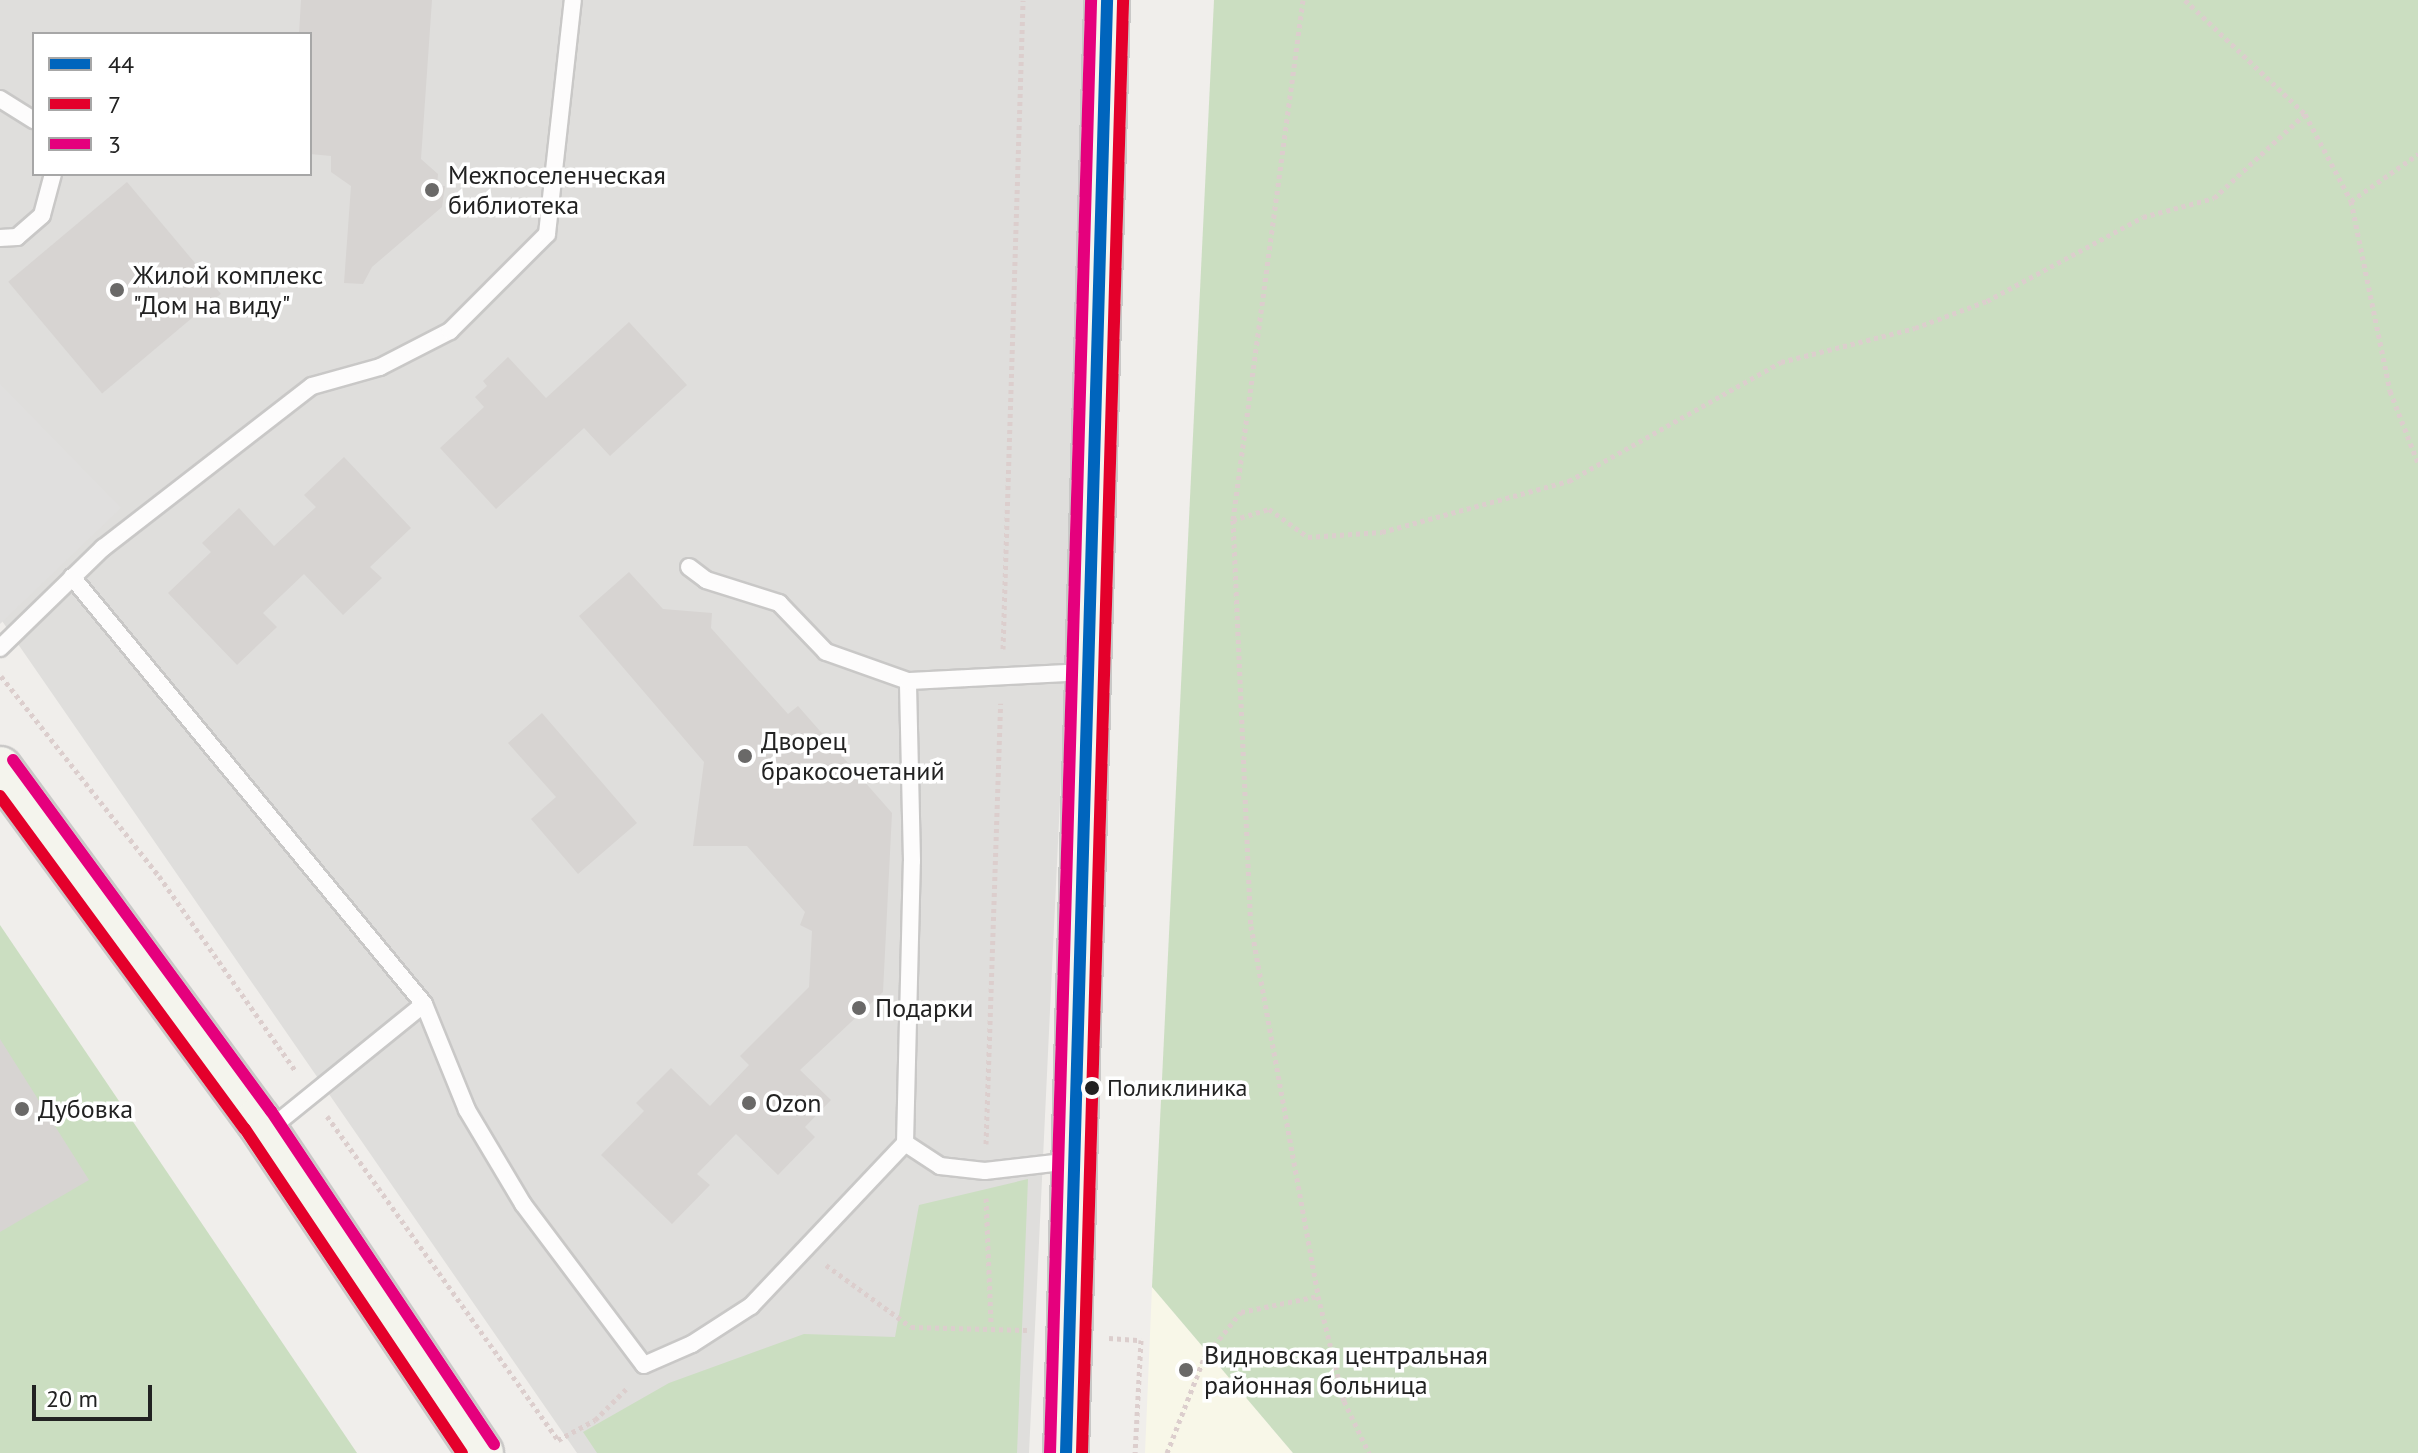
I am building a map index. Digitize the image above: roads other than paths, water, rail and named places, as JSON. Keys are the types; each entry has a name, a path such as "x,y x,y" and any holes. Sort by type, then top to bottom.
{"street":[{"path":"1066,1453 1107,0"},
{"path":"2,778 266,1132 481,1453"}],"lane":[{"path":"0,648 72,577 312,386 380,367 450,331 547,234 573,0"},
{"path":"0,99 32,119"},
{"path":"0,238 17,237 42,215 52,176"},
{"path":"689,567 706,580 779,603 826,652 908,681 1088,672"},
{"path":"72,577 424,1004 467,1110 515,1191 644,1365 751,1306 905,1143 912,861 908,681"},
{"path":"266,1132 424,1004"},
{"path":"905,1143 940,1166 985,1171 1076,1160"}],"place":[{"name":"Межпоселенческая библиотека","path":"432,190"},
{"name":"Жилой комплекс \"Дом на виду\"","path":"117,290"},
{"name":"Дворец бракосочетаний","path":"745,756"},
{"name":"Подарки","path":"859,1008"},
{"name":"Поликлиника","path":"1092,1088"},
{"name":"Ozon","path":"749,1103"},
{"name":"Дубовка","path":"22,1109"},
{"name":"Видновская центральная районная больница","path":"1186,1370"}]}
